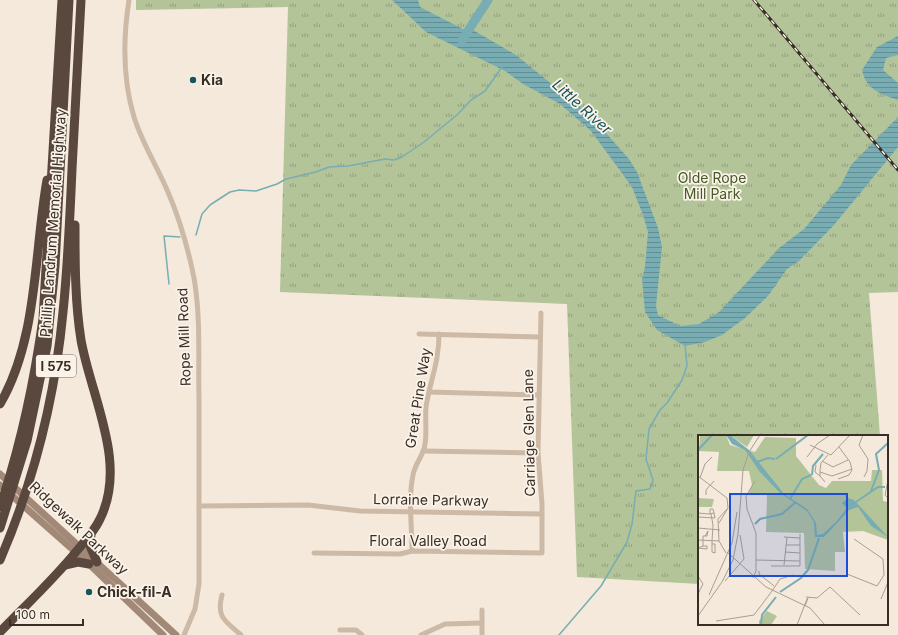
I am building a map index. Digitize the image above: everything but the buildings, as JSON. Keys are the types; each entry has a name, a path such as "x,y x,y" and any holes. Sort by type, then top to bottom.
{"highway":[{"name":"Phillip Landrum Memorial Highway","path":"0,507 18,450 36,370 46,284 62,0"},
{"path":"0,528 27,441 47,346 55,266 69,0"},
{"name":"Phillip Landrum Memorial Highway","path":"2,556 33,469 48,410 56,367 65,297 81,0"},
{"path":"0,404 14,375 24,341 43,202 54,144"},
{"path":"0,632 65,565 92,534 107,501 111,467 108,448 89,377 78,322 72,164"},
{"path":"65,565 78,562 93,563 90,546 92,534"}],"main road":[{"name":"Ridgewalk Parkway","path":"0,474 36,506 78,550"},
{"name":"Ridgewalk Parkway","path":"0,485 176,635"},
{"name":"Ridgewalk Parkway","path":"93,563 163,635"}],"street":[{"name":"Rope Mill Road","path":"129,0 126,20 125,45 128,90 134,116 143,142 167,190 180,222 188,250 198,304 199,593 195,610 184,635"},
{"name":"Carriage Glen Lane","path":"541,313 538,452 542,514 542,553"},
{"path":"419,334 540,337"},
{"name":"Great Pine Way","path":"412,552 412,476 415,464 426,443 426,408 429,392 438,363 439,334"},
{"path":"429,392 539,394"},
{"path":"423,451 538,452"},
{"name":"Lorraine Parkway","path":"199,506 308,505 360,511 542,514"},
{"name":"Floral Valley Road","path":"314,553 542,553"},
{"path":"222,594 219,606 220,614 241,635"},
{"path":"482,610 482,635"},
{"path":"421,635 445,624 482,623"},
{"path":"340,630 356,630 362,635"}],"green space":[{"name":"Olde Rope Mill Park","path":"136,0 898,0 898,292 869,293 880,435 698,435 698,584 577,577 567,304 280,292 288,7 136,10"}],"water":[{"path":"392,0 418,0 420,7 465,30 473,30 516,55 591,116 629,159 637,172 658,228 662,247 656,306 658,315 680,326 699,324 719,312 779,248 804,229 841,185 851,165 898,117 898,147 834,225 799,261 787,269 768,296 745,318 722,335 705,342 685,346 657,330 645,312 642,279 645,267 648,232 643,215 632,187 591,131 560,104 523,84 505,71 426,32"},
{"path":"898,36 898,55 886,58 883,70 898,83 898,100 880,93 871,87 864,77 862,70 877,47"}],"waterway":[{"path":"462,40 488,0"},
{"path":"196,235 202,214 210,205 230,192 239,190 256,191 277,184 286,179 316,172 329,167 348,166 385,159 394,160 402,157 424,142 458,114 471,100 485,91 502,67"},
{"path":"169,284 164,236 180,237"},
{"path":"559,635 601,586 627,542 632,524 636,491 650,489 653,480 646,459 649,429 660,410 667,403 682,380 687,366 685,344"}],"railway":[{"path":"754,0 898,170"}],"place":[{"name":"Kia","path":"193,80"},
{"name":"Chick-fil-A","path":"89,592"}],"water label":[{"name":"Little River","path":"582,107"}]}
